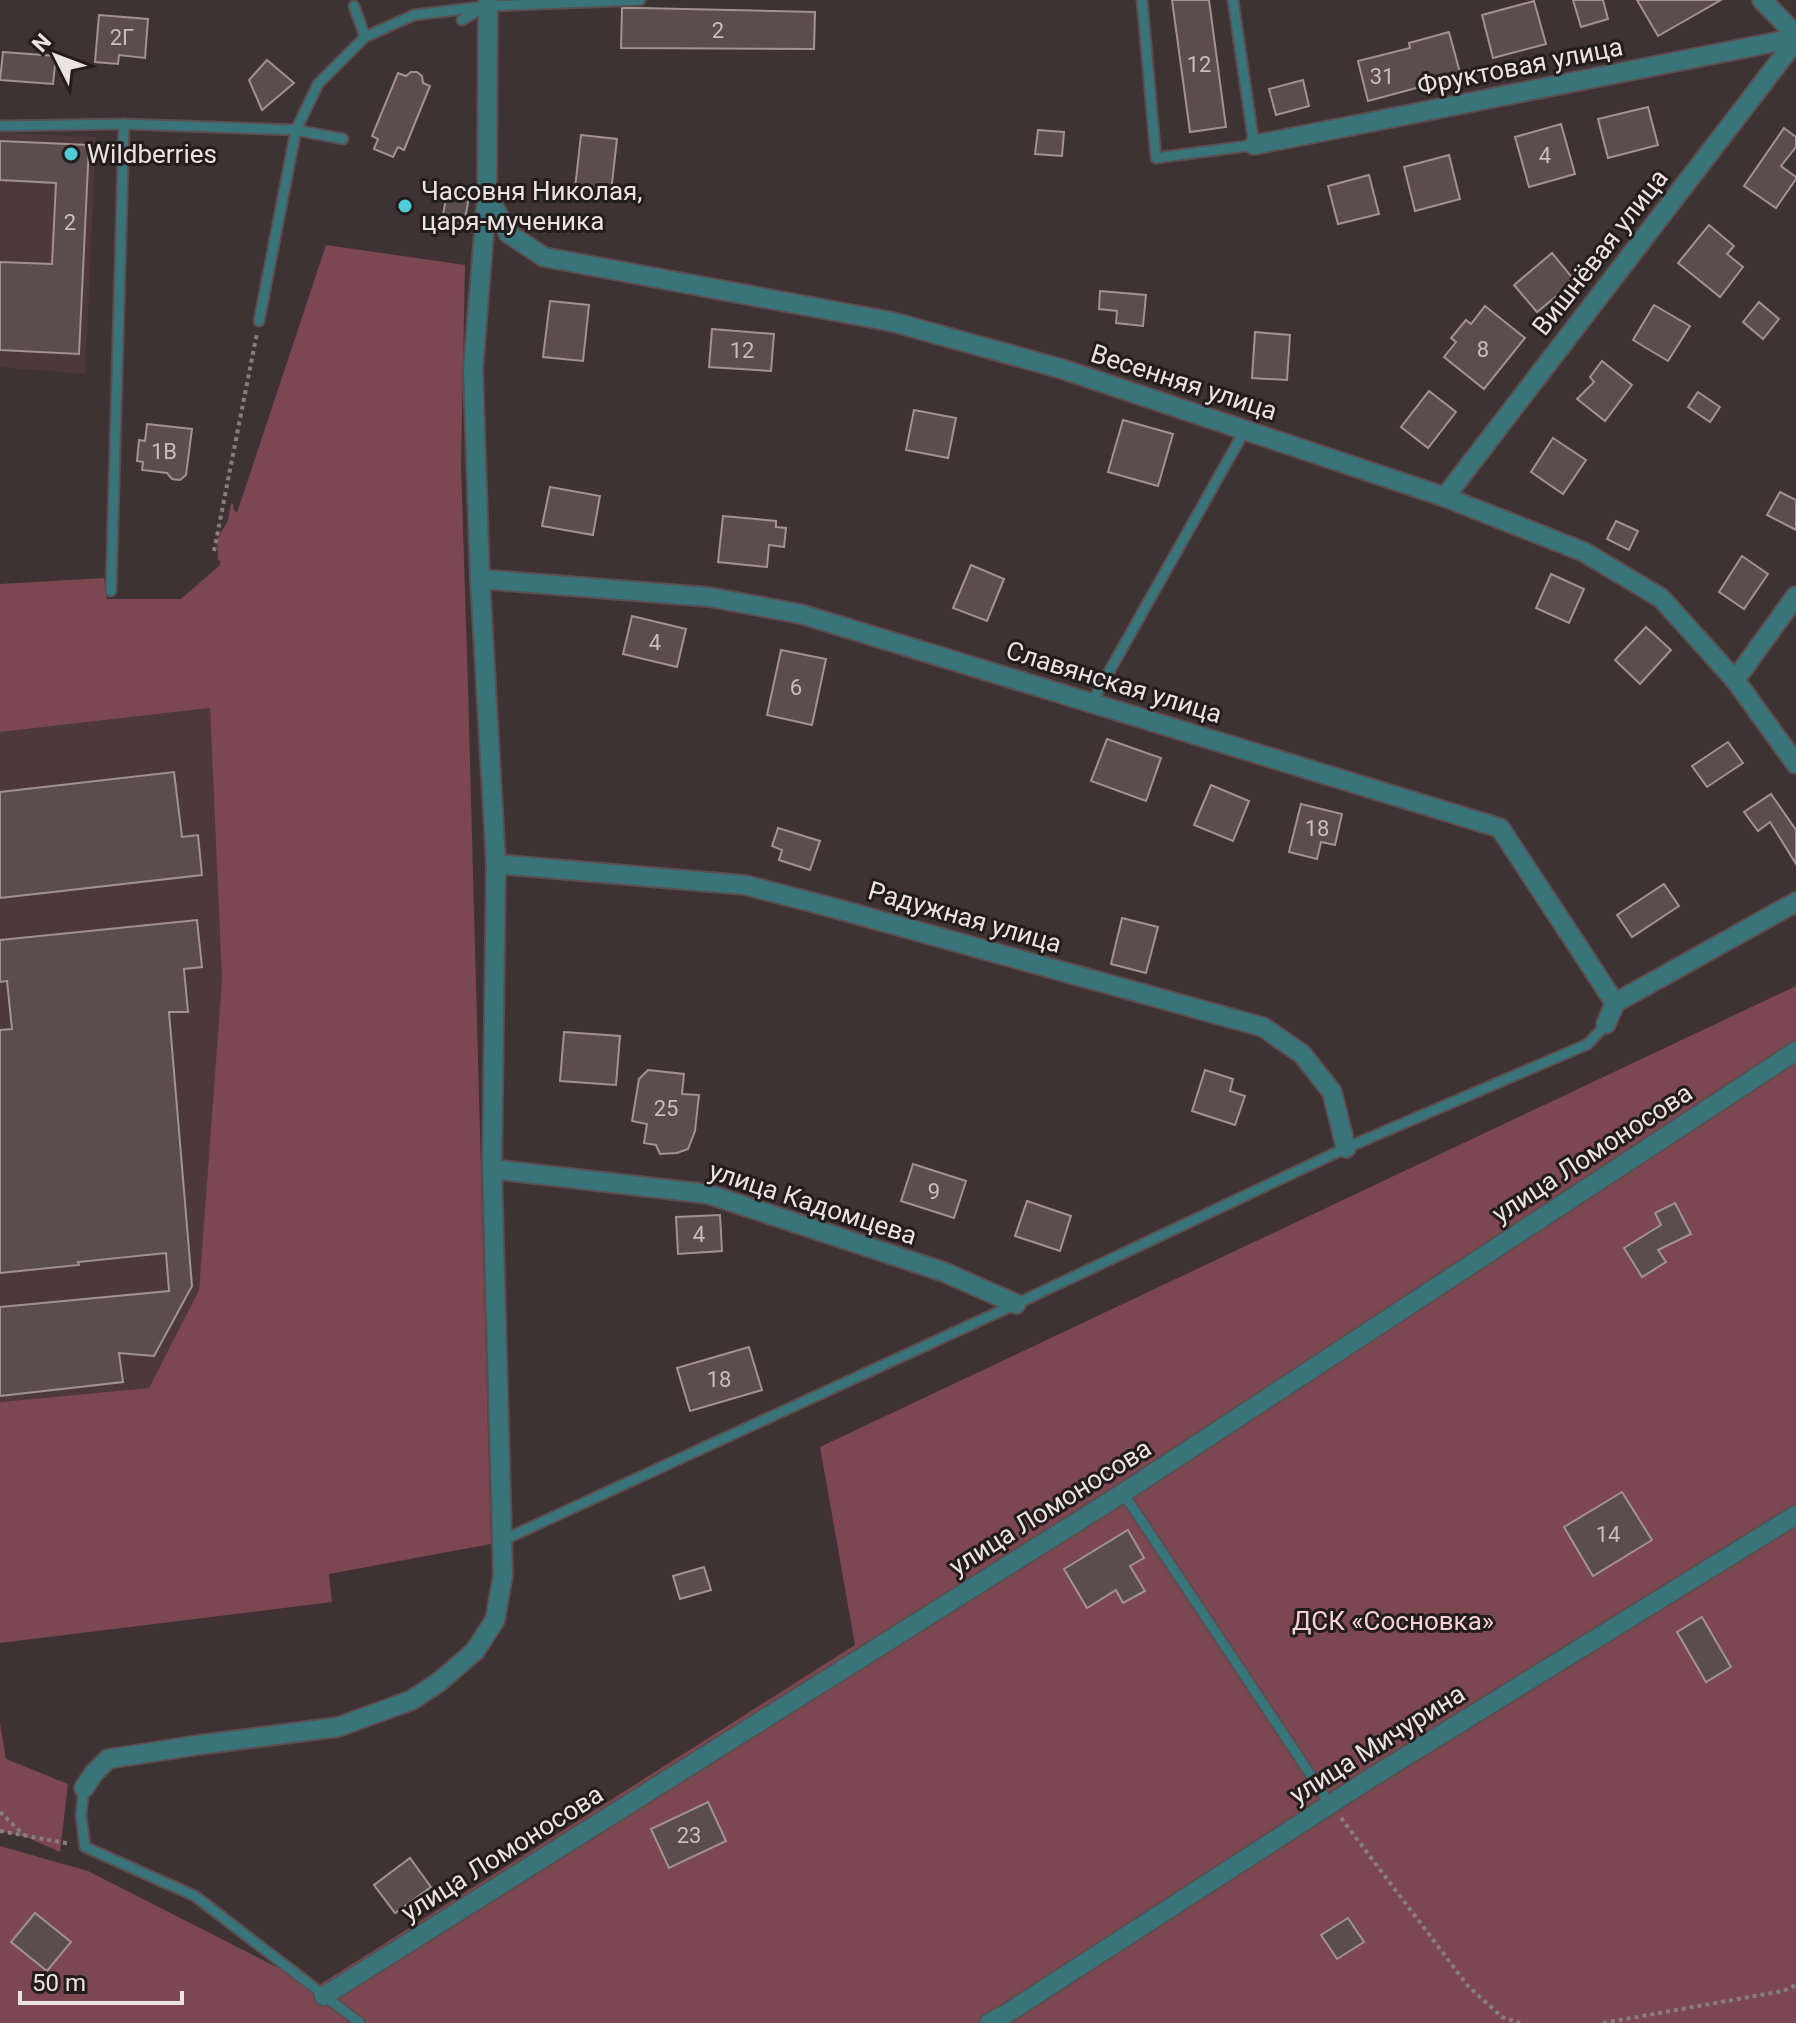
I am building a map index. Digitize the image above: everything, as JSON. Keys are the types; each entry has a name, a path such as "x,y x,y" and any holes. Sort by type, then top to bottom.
{"street":[{"path":"1762,0 1796,38"},
{"path":"84,1788 108,1759 338,1727 412,1700 475,1651 495,1620 503,1575 492,1169 496,864 480,579 473,370 476,238 487,195 488,3"},
{"name":"Фруктовая улица","path":"1254,145 1796,38"},
{"name":"Вишнёвая улица","path":"1445,497 1796,38"},
{"name":"Весенняя улица","path":"487,195 509,234 544,257 893,322 1062,369 1445,497 1584,552 1661,598 1735,680 1796,764"},
{"name":"Славянская улица","path":"480,579 709,597 801,614 1500,828 1615,1003"},
{"path":"1735,680 1796,596"},
{"name":"Радужная улица","path":"496,864 745,885 1263,1027 1302,1054 1332,1092 1346,1148"},
{"path":"1606,1024 1615,1003 1796,902"},
{"name":"улица Ломоносова","path":"324,1996 1123,1493 1796,1051"},
{"name":"улица Кадомцева","path":"492,1169 708,1194 944,1272 1016,1304"},
{"name":"улица Мичурина","path":"989,2023 1330,1804 1796,1515"}],"lane":[{"path":"259,321 296,130 318,84 365,37 414,15 488,3 640,0"},
{"path":"1142,0 1156,158 1254,145 1233,0"},
{"path":"462,20 488,3"},
{"path":"354,6 365,37"},
{"path":"111,591 124,124"},
{"path":"0,126 124,124 296,130 343,139"},
{"path":"1092,702 1245,430"},
{"path":"501,1541 1346,1148 1588,1044 1606,1024"},
{"path":"1123,1493 1330,1804"},
{"path":"84,1788 81,1816 85,1847 195,1896 360,2023"}],"path":[{"path":"214,551 259,321"},
{"path":"1330,1804 1468,1986 1502,2017 1520,2023"},
{"path":"0,1812 26,1837"},
{"path":"0,1831 85,1847"},
{"path":"1603,2023 1783,1991 1796,1985"}],"shaded area":[{"path":"0,133 96,137 85,374 0,367"},
{"path":"210,708 222,980 199,1290 149,1388 0,1402 0,732"}],"green space":[{"path":"326,245 465,265 461,466 491,1544 329,1574 332,1602 0,1643 0,1402 149,1388 199,1290 222,980 210,708 0,732 0,584 104,578 107,599 181,599 219,566 217,540 228,520 231,503 237,513"},
{"name":"ДСК «Сосновка»","path":"1796,986 1796,2023 0,2023 0,1846 88,1871 316,1987 855,1645 820,1447"},
{"path":"0,1723 6,1759 68,1784 60,1852 26,1837 0,1831"}],"building":[{"path":"1172,0 1209,0 1226,127 1190,132"},
{"path":"1573,0 1603,0 1608,19 1581,27"},
{"path":"1637,0 1721,0 1658,36"},
{"path":"1534,1 1546,44 1493,58 1482,15"},
{"path":"622,8 815,12 814,49 621,48"},
{"path":"99,15 148,19 145,58 119,55 118,64 95,62"},
{"path":"1449,32 1462,80 1368,101 1358,61 1410,48 1409,43"},
{"path":"3,52 56,56 53,84 0,80"},
{"path":"267,60 294,83 262,110 249,80"},
{"path":"417,72 422,76 423,83 430,86 404,150 398,147 393,157 374,149 378,139 372,136 398,73 406,76"},
{"path":"1303,80 1309,106 1276,115 1269,89"},
{"path":"1648,107 1658,145 1608,158 1598,119"},
{"path":"1561,124 1575,174 1529,187 1515,137"},
{"path":"1784,128 1796,137 1796,147 1781,166 1796,179 1776,208 1744,186"},
{"path":"1038,130 1064,132 1062,156 1035,154"},
{"path":"581,135 617,139 611,192 575,188"},
{"path":"0,141 89,145 79,354 0,350 0,262 52,264 56,183 0,180"},
{"path":"1449,155 1460,199 1415,211 1404,167"},
{"path":"1369,175 1379,214 1338,224 1328,186"},
{"path":"448,188 470,192 464,224 442,220"},
{"path":"1709,225 1734,246 1727,254 1743,267 1720,297 1678,263"},
{"path":"1552,253 1575,281 1537,312 1514,285"},
{"path":"1100,291 1146,295 1143,326 1116,323 1117,311 1099,309"},
{"path":"550,301 589,305 583,361 543,357"},
{"path":"1759,302 1779,319 1763,339 1743,322"},
{"path":"1654,305 1690,326 1668,361 1633,340"},
{"path":"1485,306 1525,338 1484,389 1444,357 1456,342 1451,338 1466,320 1471,324"},
{"path":"712,329 774,334 771,371 709,367"},
{"path":"1255,332 1290,335 1287,380 1252,378"},
{"path":"1602,361 1632,385 1605,421 1577,399 1594,382 1590,377"},
{"path":"1429,391 1456,412 1428,448 1401,427"},
{"path":"1698,392 1720,407 1710,422 1688,407"},
{"path":"914,410 956,418 948,458 906,450"},
{"path":"1123,420 1173,434 1158,486 1108,472"},
{"path":"147,424 192,429 186,475 180,480 172,479 167,473 142,470 143,462 137,461 139,440 145,441"},
{"path":"1553,438 1586,460 1563,494 1531,472"},
{"path":"550,487 600,496 593,535 542,526"},
{"path":"1780,492 1796,500 1796,530 1767,515"},
{"path":"723,516 776,521 776,527 786,528 784,547 769,545 767,567 718,562"},
{"path":"1616,521 1638,531 1629,550 1607,539"},
{"path":"1742,556 1768,574 1744,609 1719,592"},
{"path":"971,565 1004,579 987,621 953,608"},
{"path":"1551,574 1584,589 1569,623 1536,608"},
{"path":"632,616 686,629 677,667 623,654"},
{"path":"1646,627 1671,650 1640,684 1615,660"},
{"path":"781,650 826,659 812,725 767,715"},
{"path":"1107,739 1161,758 1146,801 1091,781"},
{"path":"1728,742 1743,763 1707,787 1692,766"},
{"path":"174,772 182,837 198,835 202,875 0,898 0,792"},
{"path":"1211,785 1249,801 1233,841 1194,825"},
{"path":"1771,794 1796,830 1796,864 1770,822 1758,831 1744,812"},
{"path":"1301,804 1342,814 1335,845 1321,842 1317,859 1289,852"},
{"path":"778,828 820,841 810,870 779,860 782,850 772,846"},
{"path":"1664,884 1679,906 1632,937 1617,915"},
{"path":"1122,918 1158,927 1146,973 1111,964"},
{"path":"197,920 202,967 184,969 188,1012 169,1012 192,1286 154,1356 119,1353 123,1382 0,1396 0,1307 169,1291 166,1253 0,1273 0,1030 12,1029 7,981 0,982 0,940"},
{"path":"564,1032 620,1036 616,1085 560,1081"},
{"path":"648,1070 684,1074 682,1094 699,1095 695,1131 688,1149 660,1154 656,1145 644,1143 647,1124 632,1121 639,1079"},
{"path":"1205,1070 1233,1079 1230,1091 1245,1096 1235,1125 1192,1111"},
{"path":"913,1164 966,1181 954,1218 901,1201"},
{"path":"1027,1201 1071,1216 1060,1251 1015,1236"},
{"path":"1675,1203 1691,1234 1658,1250 1666,1262 1642,1277 1624,1248 1661,1225 1655,1213"},
{"path":"720,1215 722,1251 678,1254 676,1217"},
{"path":"749,1347 762,1390 690,1411 677,1368"},
{"path":"1622,1492 1652,1540 1593,1576 1564,1527"},
{"path":"1128,1530 1144,1558 1130,1566 1145,1591 1123,1603 1116,1590 1087,1608 1064,1569"},
{"path":"704,1567 711,1590 680,1599 673,1576"},
{"path":"1702,1617 1731,1667 1706,1682 1677,1632"},
{"path":"708,1802 726,1841 669,1868 651,1829"},
{"path":"410,1858 431,1887 395,1913 374,1885"},
{"path":"35,1913 71,1942 47,1971 11,1942"},
{"path":"1348,1918 1364,1942 1337,1959 1321,1935"}],"place":[{"name":"Wildberries","path":"71,154"},
{"name":"Часовня Николая, царя-мученика","path":"405,206"}]}
